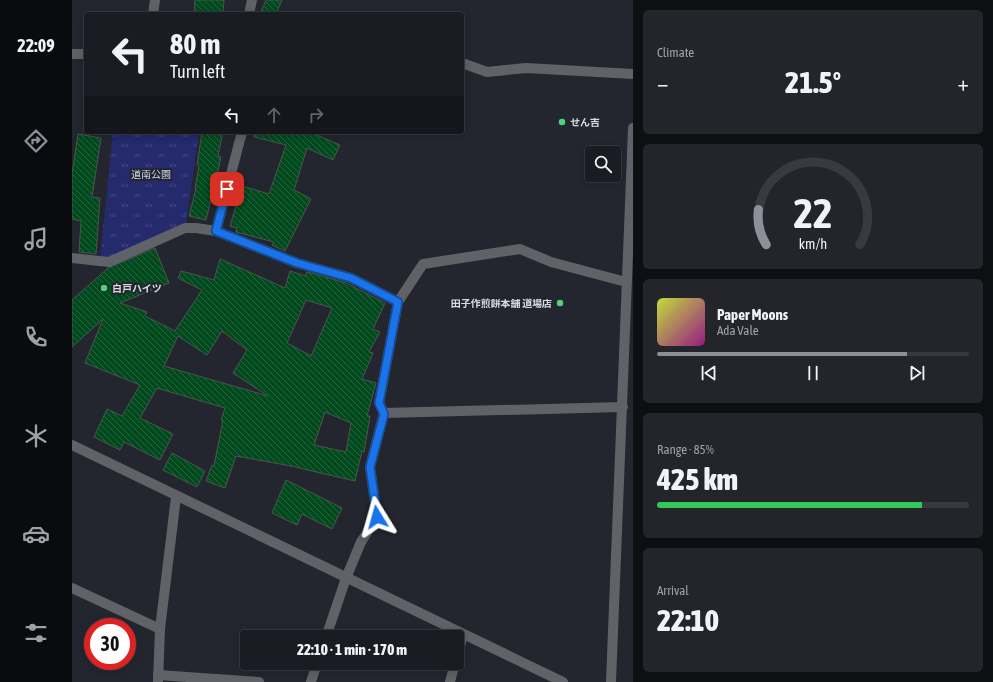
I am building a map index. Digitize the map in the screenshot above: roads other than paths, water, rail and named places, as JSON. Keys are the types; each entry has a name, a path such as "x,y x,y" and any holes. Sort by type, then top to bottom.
{"street":[{"path":"152,12 154,0"},
{"path":"249,12 252,0"},
{"path":"72,54 84,54"},
{"path":"464,64 487,72 526,68 633,74"},
{"path":"611,682 633,128"},
{"path":"216,231 241,134"},
{"path":"72,258 109,262 185,228 196,228 216,231 297,263 351,278 398,302"},
{"path":"328,630 346,578 361,542 377,517 370,467 384,414 379,403 398,302 423,264 520,249 551,262 626,282"},
{"path":"384,414 623,407"},
{"path":"72,445 176,497 455,630"},
{"path":"176,497 160,629 158,678 259,682"},
{"path":"72,588 160,629"},
{"path":"464,634 563,682"},
{"path":"311,682 315,670"},
{"path":"450,682 453,670"}],"place":[{"name":"せん吉","path":"562,122"},
{"name":"白戸ハイツ","path":"104,288"},
{"name":"田子作煎餅本舗 道場店","path":"560,303"}],"park label":[{"name":"道南公園","path":"151,174"}]}
